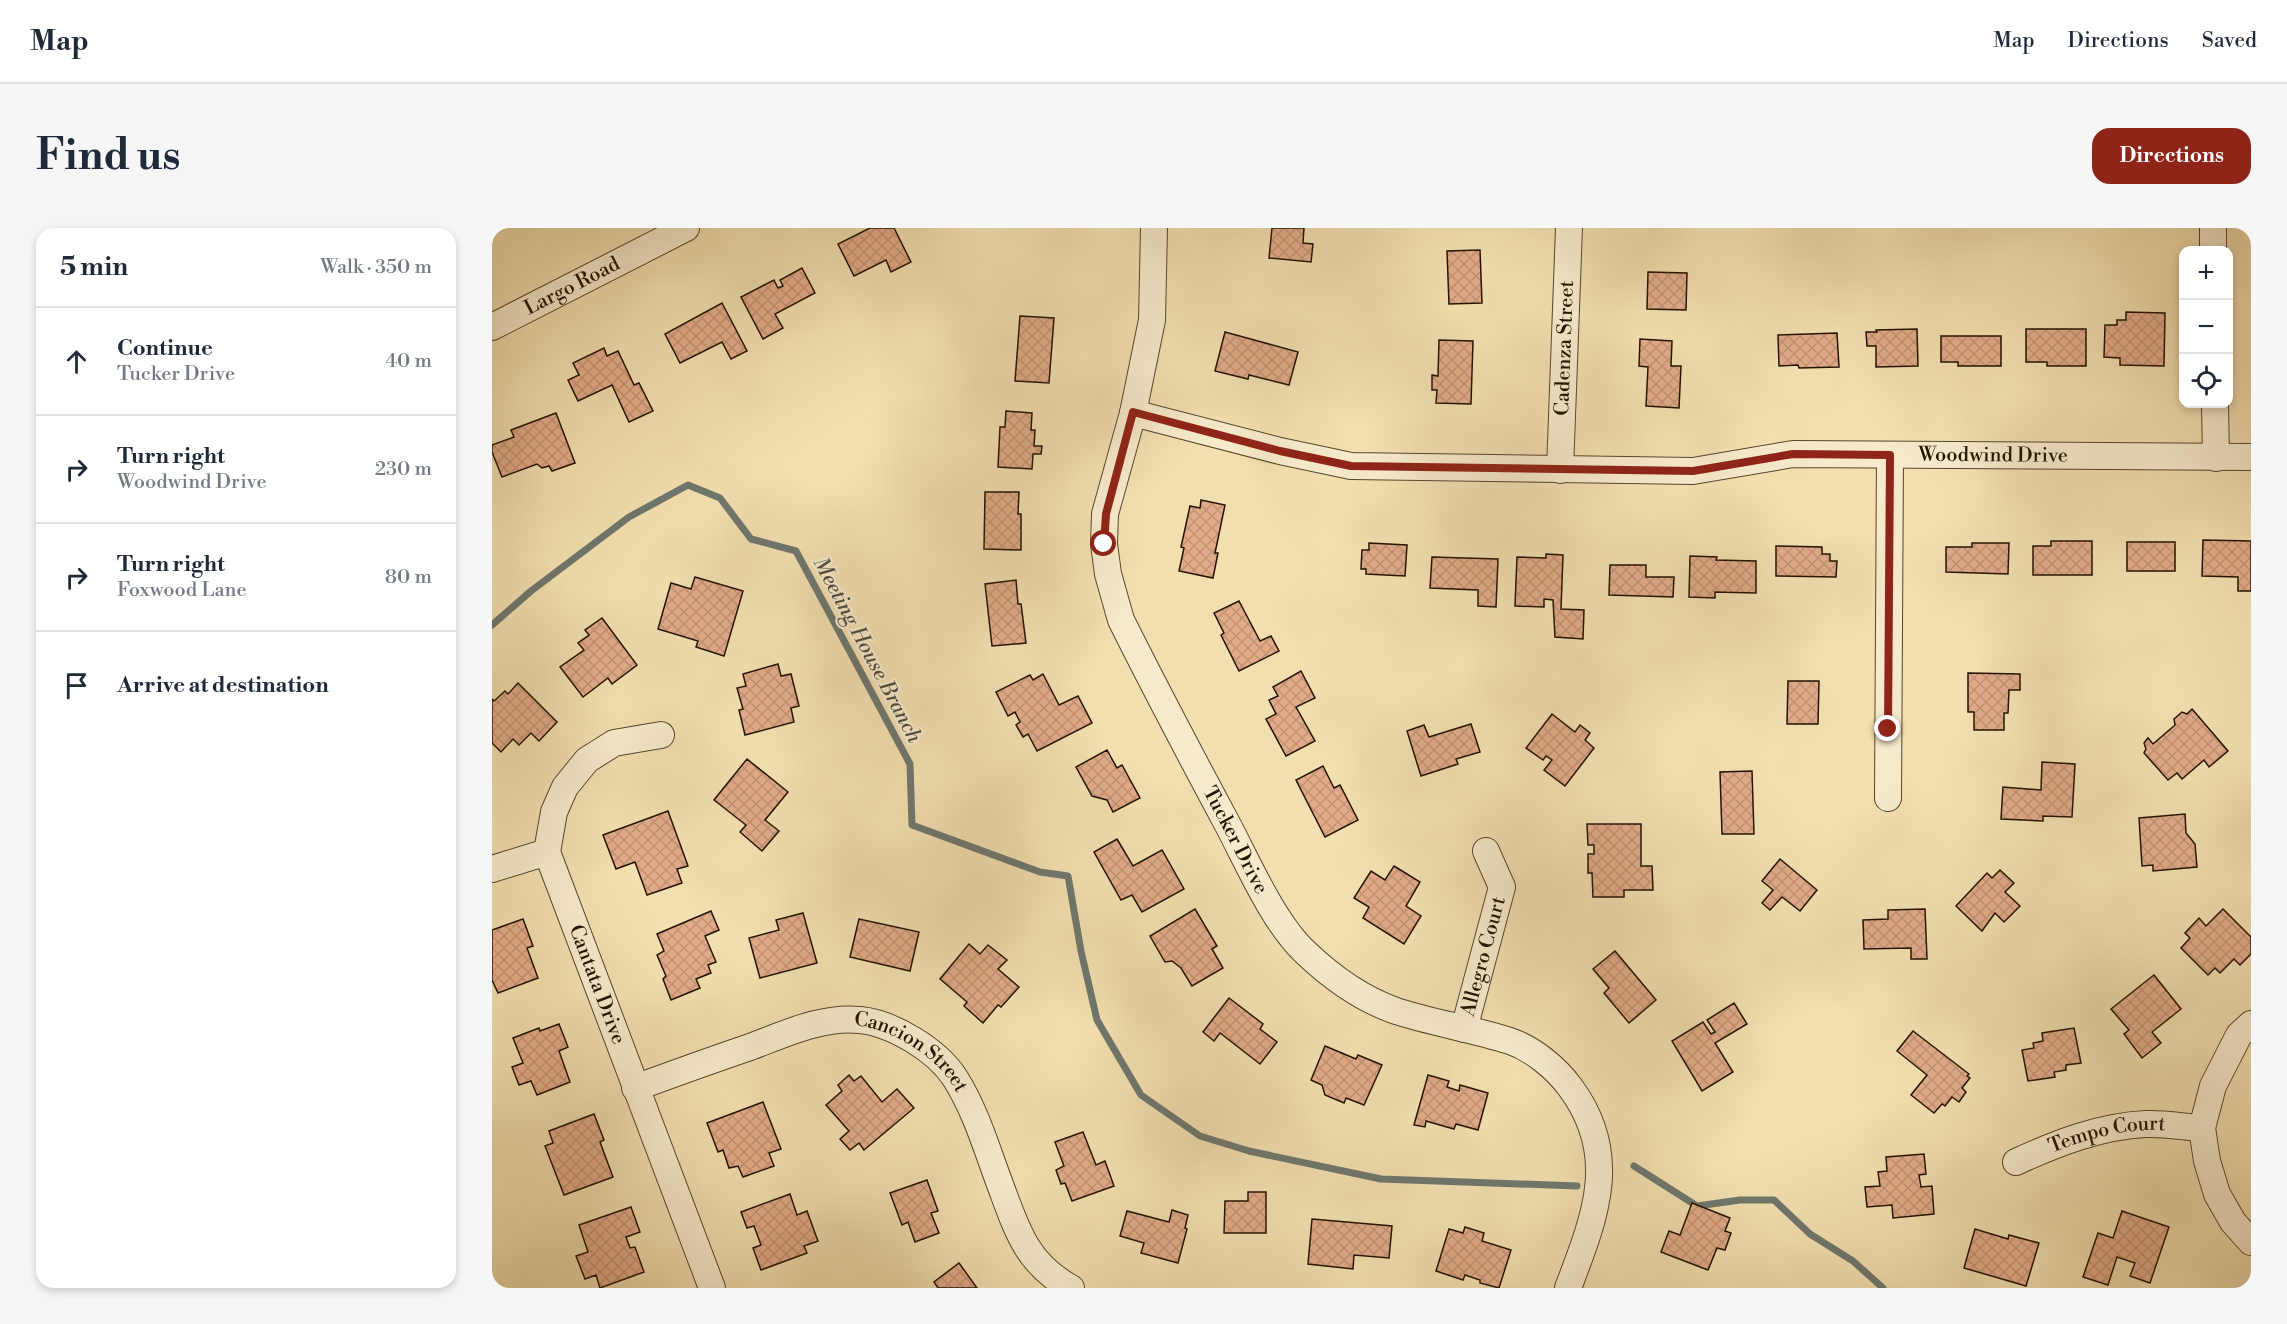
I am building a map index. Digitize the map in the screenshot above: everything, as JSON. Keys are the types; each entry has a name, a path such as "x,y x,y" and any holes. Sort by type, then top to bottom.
{"street":[{"name":"Largo Road","path":"492,327 686,228"},
{"name":"Tucker Drive","path":"1154,228 1152,320 1133,412 1106,514 1104,544 1108,574 1121,620 1264,894 1303,951 1344,985 1394,1010 1512,1042 1539,1057 1561,1074 1579,1099 1591,1119 1597,1144 1600,1169 1599,1194 1591,1228 1568,1288"},
{"name":"Cadenza Street","path":"1560,470 1569,228"},
{"path":"2213,228 2213,246"},
{"path":"2215,408 2216,458"},
{"name":"Woodwind Drive","path":"1133,412 1280,451 1351,466 1693,471 1793,454 2251,458"},
{"path":"1888,798 1890,455"},
{"path":"492,869 547,852 554,812 565,787 588,760 614,743 661,735"},
{"name":"Allegro Court","path":"1464,1029 1502,887 1486,850"},
{"name":"Cantata Drive","path":"547,852 634,1088 712,1288"},
{"name":"Cancion Street","path":"634,1088 820,1022 860,1020 900,1032 930,1052 954,1076 969,1104 1019,1236 1037,1262 1060,1282 1071,1288"},
{"path":"2251,1024 2240,1035 2213,1086 2202,1128 2207,1161 2217,1194 2233,1222 2251,1242"},
{"name":"Tempo Court","path":"2016,1162 2051,1146 2107,1129 2147,1124 2202,1128"}],"building":[{"path":"870,228 894,228 911,262 891,272 886,260 854,276 838,244"},
{"path":"1272,228 1304,228 1303,243 1313,244 1311,262 1269,258"},
{"path":"1480,250 1482,303 1449,304 1447,251"},
{"path":"802,268 815,293 775,314 783,328 763,339 741,297 774,280 778,288 783,286 780,280"},
{"path":"1648,272 1687,273 1686,310 1647,309"},
{"path":"722,303 747,351 731,359 722,342 680,363 665,334"},
{"path":"2126,312 2165,313 2164,366 2120,365 2120,358 2104,357 2105,325 2117,325 2117,320 2126,320"},
{"path":"1020,316 1054,318 1049,383 1015,381"},
{"path":"1917,329 1918,366 1876,367 1876,346 1867,346 1866,332"},
{"path":"2026,329 2086,329 2086,366 2047,366 2047,362 2026,362"},
{"path":"1225,332 1298,352 1289,385 1249,375 1248,379 1215,371"},
{"path":"1837,333 1839,367 1779,366 1778,335"},
{"path":"1941,336 2001,336 2001,366 1958,366 1958,362 1941,362"},
{"path":"1640,339 1672,341 1671,366 1681,366 1679,408 1646,406 1648,367 1639,366"},
{"path":"1439,340 1473,341 1471,404 1436,403 1437,390 1432,390 1432,375 1438,376"},
{"path":"604,348 607,356 618,351 634,385 639,383 653,411 629,422 612,385 578,401 568,380 579,375 573,363"},
{"path":"1006,411 1032,413 1031,430 1035,430 1034,446 1042,446 1041,454 1033,454 1032,469 998,467 1000,427 1005,427"},
{"path":"556,413 575,463 552,471 549,466 542,468 537,464 502,477 492,452 492,445 514,437 511,430"},
{"path":"985,492 1019,492 1021,550 984,549"},
{"path":"1201,500 1225,505 1215,553 1218,553 1213,578 1179,571 1184,548 1181,547 1190,506 1200,508"},
{"path":"2203,540 2251,541 2251,591 2238,591 2238,577 2202,576"},
{"path":"2051,541 2092,541 2092,575 2033,575 2033,546 2051,546"},
{"path":"2127,542 2175,542 2175,571 2127,571"},
{"path":"1369,543 1407,545 1405,576 1366,574 1366,569 1361,569 1362,550 1369,550"},
{"path":"1972,543 2009,543 2008,574 1946,572 1946,547 1972,547"},
{"path":"1776,546 1822,547 1822,554 1830,554 1830,561 1837,561 1836,577 1776,576"},
{"path":"1546,554 1563,555 1561,609 1584,610 1583,639 1555,637 1553,600 1544,599 1544,607 1515,606 1517,557 1546,558"},
{"path":"1690,556 1717,557 1716,560 1756,561 1756,593 1715,592 1715,598 1689,597"},
{"path":"1432,557 1498,559 1496,607 1478,606 1478,590 1430,588"},
{"path":"1610,565 1646,565 1646,577 1674,577 1673,597 1609,595"},
{"path":"695,577 743,591 724,656 696,647 698,641 658,629 671,583 691,589"},
{"path":"1016,580 1026,643 992,646 985,584"},
{"path":"1239,601 1260,641 1271,636 1279,651 1239,671 1221,635 1224,633 1214,613"},
{"path":"602,618 637,665 612,684 608,678 583,697 560,667 584,650 578,643 589,635 585,630"},
{"path":"778,664 781,676 791,674 799,706 791,708 794,722 745,735 739,710 743,709 737,688 746,686 743,674"},
{"path":"1301,671 1315,698 1296,707 1315,741 1286,756 1266,719 1276,714 1269,700 1278,696 1273,687"},
{"path":"1968,673 2020,674 2020,690 2009,690 2008,713 2004,713 2004,730 1974,730 1974,712 1968,712"},
{"path":"1043,674 1059,705 1078,696 1092,723 1037,751 1028,734 1023,737 1016,725 1020,722 1015,712 1008,716 996,692 1030,675 1033,680"},
{"path":"1788,681 1819,681 1818,724 1787,724"},
{"path":"518,683 557,722 539,741 531,733 519,745 513,739 501,752 492,743 492,699 494,701 505,691 508,694"},
{"path":"2192,709 2228,751 2209,767 2204,760 2182,779 2177,773 2168,780 2144,753 2146,749 2144,743 2148,738 2153,744 2175,725 2174,719 2182,712 2187,714"},
{"path":"1552,714 1575,732 1580,725 1590,733 1585,740 1594,748 1565,786 1544,770 1552,760 1546,756 1543,760 1526,748"},
{"path":"1471,724 1480,752 1456,759 1458,764 1421,776 1407,731 1424,725 1429,737"},
{"path":"1107,750 1117,768 1122,765 1140,798 1113,812 1107,800 1092,796 1076,767"},
{"path":"747,759 788,792 765,820 779,831 762,851 740,832 746,825 714,800"},
{"path":"2042,762 2075,764 2072,817 2043,816 2043,821 2001,819 2003,787 2041,790"},
{"path":"1323,766 1334,788 1340,785 1358,820 1325,837 1296,780"},
{"path":"1752,771 1754,834 1722,834 1720,772"},
{"path":"668,811 688,866 677,869 682,883 647,895 635,862 616,869 603,835"},
{"path":"2185,814 2186,833 2195,844 2197,867 2153,871 2153,865 2142,866 2139,818"},
{"path":"1587,824 1641,824 1641,866 1652,866 1653,890 1624,890 1624,897 1593,897 1592,873 1588,873 1588,854 1594,854 1594,845 1588,845"},
{"path":"1117,839 1133,866 1162,850 1184,889 1142,912 1132,895 1121,900 1094,852"},
{"path":"1780,859 1817,890 1800,911 1782,897 1770,910 1762,903 1773,890 1762,881"},
{"path":"1394,866 1420,882 1406,906 1421,916 1404,944 1363,918 1369,907 1354,898 1371,871 1385,880"},
{"path":"2000,870 2014,883 2005,892 2020,906 2004,922 1995,913 1982,931 1956,906 1987,873 1992,878"},
{"path":"1195,909 1217,946 1212,949 1223,968 1192,986 1181,968 1172,961 1165,962 1150,936"},
{"path":"1925,909 1927,959 1911,959 1911,948 1864,949 1863,920 1888,919 1888,910"},
{"path":"2223,909 2251,937 2251,954 2240,965 2234,959 2220,973 2215,968 2208,975 2181,948 2190,938 2185,933 2199,918 2206,926"},
{"path":"711,911 719,930 705,936 716,962 708,965 711,973 696,979 700,988 671,1000 663,979 666,976 657,955 664,951 657,934"},
{"path":"803,913 817,963 760,978 749,938 779,930 776,920"},
{"path":"523,919 533,946 527,948 538,978 498,993 492,980 492,930"},
{"path":"859,919 919,932 910,971 850,957"},
{"path":"969,944 980,954 988,945 1007,960 998,969 1019,987 1001,1007 998,1005 983,1023 964,1006 967,1002 940,979"},
{"path":"1615,951 1656,1000 1629,1023 1604,993 1609,988 1593,969"},
{"path":"2154,975 2181,1009 2152,1032 2161,1043 2142,1058 2124,1034 2129,1030 2111,1009"},
{"path":"1229,998 1263,1024 1260,1029 1277,1042 1260,1064 1220,1033 1214,1041 1203,1032"},
{"path":"1734,1003 1747,1024 1715,1043 1733,1072 1702,1091 1672,1041 1703,1022 1711,1034 1715,1032 1707,1020"},
{"path":"559,1024 568,1047 559,1051 570,1082 537,1095 531,1081 519,1085 512,1067 523,1063 513,1038 539,1028 540,1031"},
{"path":"2074,1028 2081,1063 2066,1065 2066,1070 2054,1072 2055,1077 2028,1081 2022,1050 2034,1048 2033,1043 2043,1041 2042,1033"},
{"path":"1913,1031 1969,1074 1967,1076 1970,1078 1962,1088 1966,1092 1959,1102 1952,1097 1945,1106 1942,1104 1934,1113 1911,1095 1927,1075 1897,1051"},
{"path":"1325,1046 1356,1059 1358,1055 1382,1065 1364,1105 1346,1098 1344,1103 1325,1095 1322,1085 1311,1080"},
{"path":"849,1075 854,1081 861,1076 882,1102 897,1089 914,1108 864,1150 859,1143 850,1150 840,1139 849,1131 826,1105 842,1091 838,1085"},
{"path":"1428,1075 1449,1081 1447,1087 1459,1091 1460,1085 1488,1093 1478,1130 1456,1124 1454,1129 1426,1121 1425,1127 1414,1125"},
{"path":"763,1102 781,1149 769,1153 774,1166 743,1177 738,1166 729,1168 723,1150 718,1152 707,1123"},
{"path":"594,1114 604,1140 600,1142 613,1177 564,1195 545,1146 553,1143 549,1131"},
{"path":"1083,1132 1096,1165 1105,1161 1114,1186 1072,1201 1065,1183 1061,1184 1056,1170 1064,1166 1055,1142"},
{"path":"1924,1154 1926,1174 1919,1175 1921,1187 1932,1186 1934,1214 1893,1218 1892,1205 1867,1207 1865,1187 1880,1186 1878,1172 1887,1171 1886,1157"},
{"path":"927,1180 938,1211 931,1213 939,1233 915,1242 908,1222 902,1225 890,1193"},
{"path":"1248,1192 1266,1192 1266,1233 1224,1233 1225,1201 1248,1201"},
{"path":"790,1194 797,1215 807,1211 818,1241 804,1246 807,1253 761,1270 753,1248 761,1245 754,1226 747,1228 741,1212"},
{"path":"1692,1203 1730,1218 1725,1231 1731,1233 1725,1250 1717,1248 1708,1270 1661,1252 1669,1231 1680,1235"},
{"path":"631,1207 640,1232 626,1237 630,1248 635,1247 644,1272 600,1288 596,1275 585,1279 576,1256 588,1252 579,1225"},
{"path":"1172,1210 1188,1215 1185,1228 1187,1229 1178,1263 1141,1253 1144,1243 1120,1236 1127,1211 1169,1222"},
{"path":"2122,1211 2169,1227 2150,1283 2130,1276 2135,1263 2117,1257 2108,1285 2083,1277 2098,1233 2113,1238"},
{"path":"1312,1219 1392,1226 1389,1258 1354,1255 1353,1269 1308,1264"},
{"path":"1465,1227 1484,1233 1482,1241 1511,1250 1499,1288 1480,1283 1480,1280 1465,1275 1463,1280 1436,1271 1449,1229 1463,1233"},
{"path":"1975,1229 2008,1239 2009,1235 2039,1243 2026,1286 1964,1268"},
{"path":"959,1263 977,1288 938,1288 934,1282"}],"waterway":[{"name":"Meeting House Branch","path":"492,625 531,591 629,517 688,485 720,498 751,539 796,551 910,764 912,825 1040,872 1068,876 1081,951 1097,1020 1141,1095 1200,1136 1249,1151 1381,1179 1577,1186"},
{"name":"Meeting House Branch","path":"1634,1166 1697,1206 1740,1200 1774,1200 1810,1234 1853,1261 1883,1288"}],"route":[{"path":"1104,544 1106,514 1114,476 1133,412 1280,451 1351,466 1693,471 1793,454 1890,455 1888,729"}]}
